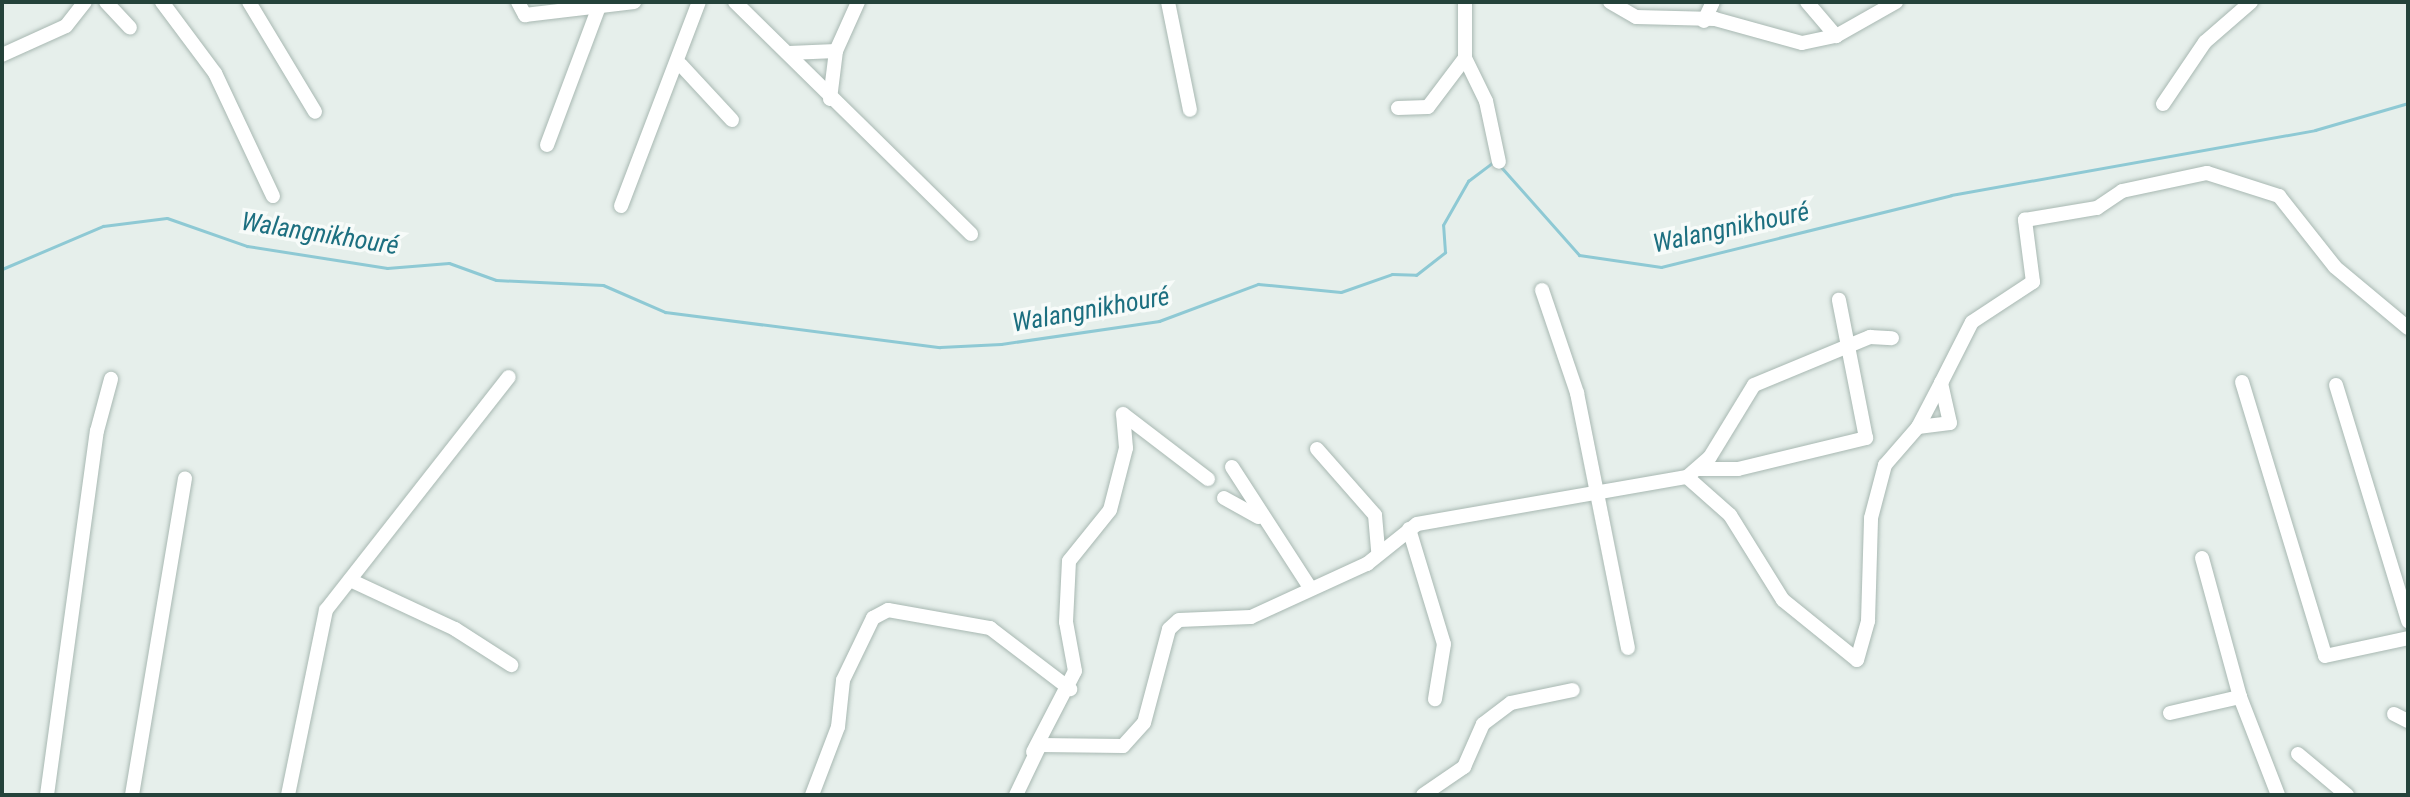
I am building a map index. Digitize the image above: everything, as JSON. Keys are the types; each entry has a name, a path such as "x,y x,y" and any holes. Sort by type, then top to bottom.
{"street":[{"path":"2,55 66,26 85,2"},
{"path":"106,2 130,28"},
{"path":"162,2 215,73 273,196"},
{"path":"249,2 315,112"},
{"path":"518,2 525,15 634,2"},
{"path":"621,206 681,65 699,2"},
{"path":"735,2 789,53 830,99 971,234"},
{"path":"830,99 836,51 858,2"},
{"path":"1168,2 1190,110"},
{"path":"1465,2 1465,58 1486,101 1499,162"},
{"path":"1610,2 1636,17 1704,21 1802,43 1836,36 1896,2"},
{"path":"1704,21 1713,2"},
{"path":"1807,2 1836,36"},
{"path":"2163,104 2205,42 2251,2"},
{"path":"547,145 599,7"},
{"path":"789,53 836,51"},
{"path":"1398,108 1428,107 1465,58"},
{"path":"681,65 732,120"},
{"path":"1693,473 1730,515 1783,600 1857,660 1868,621 1877,488 1900,441 1918,427 1972,322 2033,282 2025,220 2097,208 2122,191 2207,173 2279,196 2335,267 2408,328"},
{"path":"1542,290 1577,393 1628,648"},
{"path":"1032,752 1063,741 1123,746 1144,723 1169,629 1179,620 1251,617 1309,586 1367,564 1409,529 1693,473 1738,469 1866,438 1839,300"},
{"path":"1693,473 1754,385 1850,344 1892,338"},
{"path":"288,795 326,610 509,377"},
{"path":"47,795 97,431 111,379"},
{"path":"2242,382 2325,656 2408,638"},
{"path":"1918,427 1950,423 1941,383"},
{"path":"2336,385 2408,621"},
{"path":"1016,795 1032,752 1070,689 1069,561 1110,510 1126,448 1123,414 1208,479"},
{"path":"1317,449 1375,515 1378,553"},
{"path":"1232,467 1309,586"},
{"path":"132,795 185,478"},
{"path":"1224,498 1266,521"},
{"path":"1409,529 1444,644 1435,699"},
{"path":"2202,558 2240,697 2278,795"},
{"path":"350,580 455,629 511,665"},
{"path":"812,795 838,727 843,680 873,618 888,610 990,628 1070,689"},
{"path":"1423,795 1464,767 1483,724 1511,703 1573,690"},
{"path":"2170,713 2240,697"},
{"path":"2298,754 2347,795"}],"waterway":[{"name":"Walangnikhouré","path":"1501,167 1579,255 1661,267 1951,195 2315,130 2408,103"},
{"name":"Walangnikhouré","path":"2,269 103,226 167,218 247,246 387,268 449,263 496,280 603,285 665,312 940,347 1001,344 1159,321 1258,284 1341,292 1392,274 1416,275 1445,252 1443,225 1468,181 1493,162"}]}
